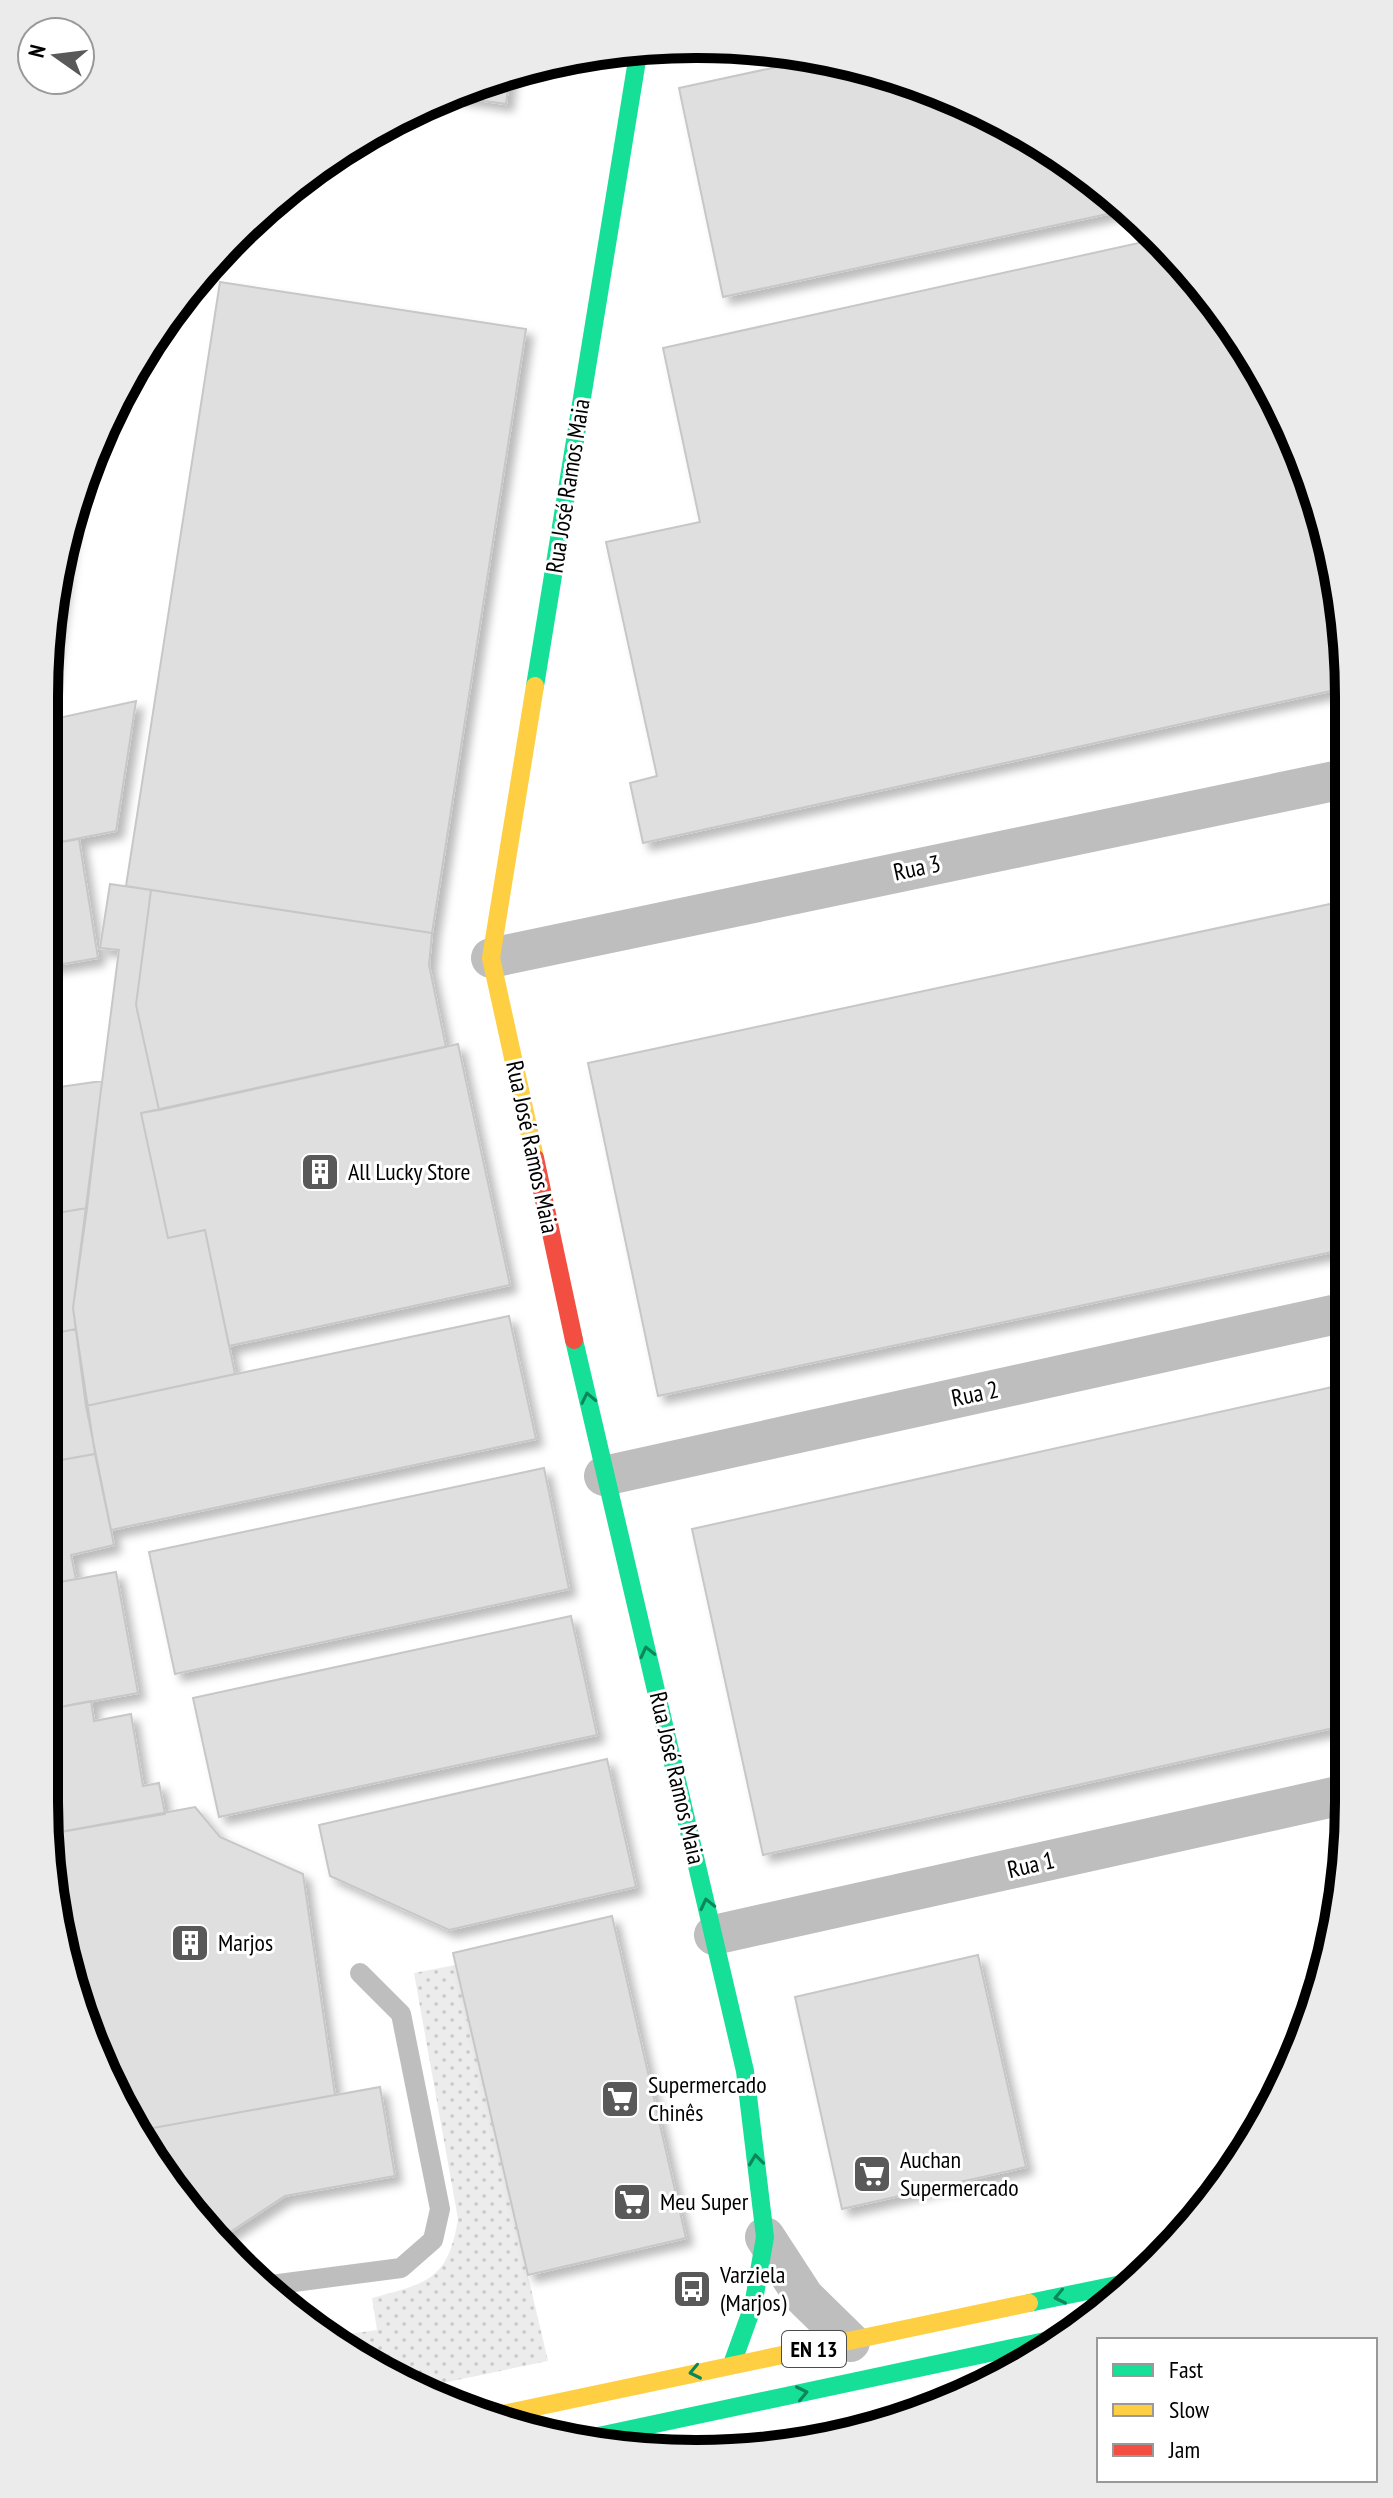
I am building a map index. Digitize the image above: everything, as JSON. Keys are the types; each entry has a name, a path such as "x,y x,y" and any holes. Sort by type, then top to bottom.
{"street":[{"name":"Rua José Ramos Maia","path":"637,61 491,958 604,1476 745,2071 765,2237 753,2306 732,2364"},
{"name":"Rua 3","path":"491,958 1335,781"},
{"name":"Rua 2","path":"604,1476 1335,1314"},
{"name":"Rua 1","path":"714,1935 1335,1797"},
{"name":"Rua José Ramos Maia","path":"765,2237 804,2297 850,2342"},
{"name":"EN 13","path":"511,2412 1112,2286"},
{"name":"EN 13","path":"586,2430 1033,2343"},
{"path":"682,2396 720,2381 732,2364"},
{"path":"585,2430 623,2411"}],"lane":[{"path":"278,2284 401,2268 433,2240 440,2209 401,2014 360,1973"}],"shaded area":[{"path":"455,1965 548,2361 437,2384 346,2334 377,2330 372,2298 408,2288 432,2276 441,2267 454,2239 458,2219 414,1973"},
{"path":"874,2415 821,2428 779,2435"}],"building":[{"path":"788,64 862,80 902,92 979,124 1051,166 1113,213 723,297 679,88"},
{"path":"508,87 506,104 472,99"},
{"path":"1144,242 1177,276 1227,342 1269,414 1286,452 1301,491 1323,572 1330,613 1335,690 643,843 630,783 657,776 606,542 700,522 663,348"},
{"path":"220,282 526,329 432,933 126,886"},
{"path":"136,701 116,831 58,842 58,718"},
{"path":"79,839 98,958 58,965 58,843"},
{"path":"110,884 151,890 136,1005 159,1110 141,1113 168,1238 205,1230 235,1374 86,1406 73,1308 119,950 100,948"},
{"path":"151,890 432,933 429,965 446,1047 159,1110 136,1005"},
{"path":"1335,903 1335,1251 658,1396 588,1063"},
{"name":"All Lucky Store","path":"458,1044 510,1285 229,1346 205,1230 168,1238 141,1113"},
{"path":"102,1081 87,1208 58,1213 58,1087"},
{"path":"87,1208 73,1308 76,1329 58,1332 58,1213"},
{"path":"509,1316 536,1439 111,1530 86,1406"},
{"path":"76,1329 95,1454 58,1461 58,1332"},
{"path":"1335,1386 1335,1728 763,1855 692,1529"},
{"path":"95,1454 114,1545 71,1555 76,1579 58,1582 58,1461"},
{"path":"544,1468 569,1589 175,1674 149,1552"},
{"path":"116,1572 138,1693 58,1707 58,1582"},
{"path":"571,1616 597,1735 219,1817 193,1698"},
{"path":"91,1701 94,1721 131,1714 143,1786 159,1783 165,1814 59,1832 58,1707"},
{"path":"607,1759 636,1887 449,1930 330,1876 319,1825"},
{"name":"Marjos","path":"195,1807 220,1837 303,1874 335,2095 149,2129 124,2084 92,2007 70,1926 59,1832"},
{"path":"612,1916 686,2238 528,2275 453,1953"},
{"path":"978,1955 1026,2167 842,2209 795,1997"},
{"path":"380,2087 395,2176 285,2196 227,2234 190,2190 149,2129"}],"traffic: fast":[{"path":"535,686 637,61"},
{"path":"574,1340 745,2071 765,2237 753,2306 732,2364"},
{"path":"1029,2303 1112,2286"},
{"path":"608,2434 1032,2344"}],"traffic: slow":[{"path":"535,686 491,958 535,1158"},
{"path":"511,2412 1029,2303"}],"traffic: jam":[{"path":"535,1158 574,1340"}],"place":[{"name":"All Lucky Store","path":"320,1172"},
{"name":"Marjos","path":"190,1943"},
{"name":"Supermercado Chinês","path":"620,2099"},
{"name":"Auchan Supermercado","path":"872,2174"},
{"name":"Meu Super","path":"632,2202"},
{"name":"Varziela (Marjos)","path":"692,2289"}]}
